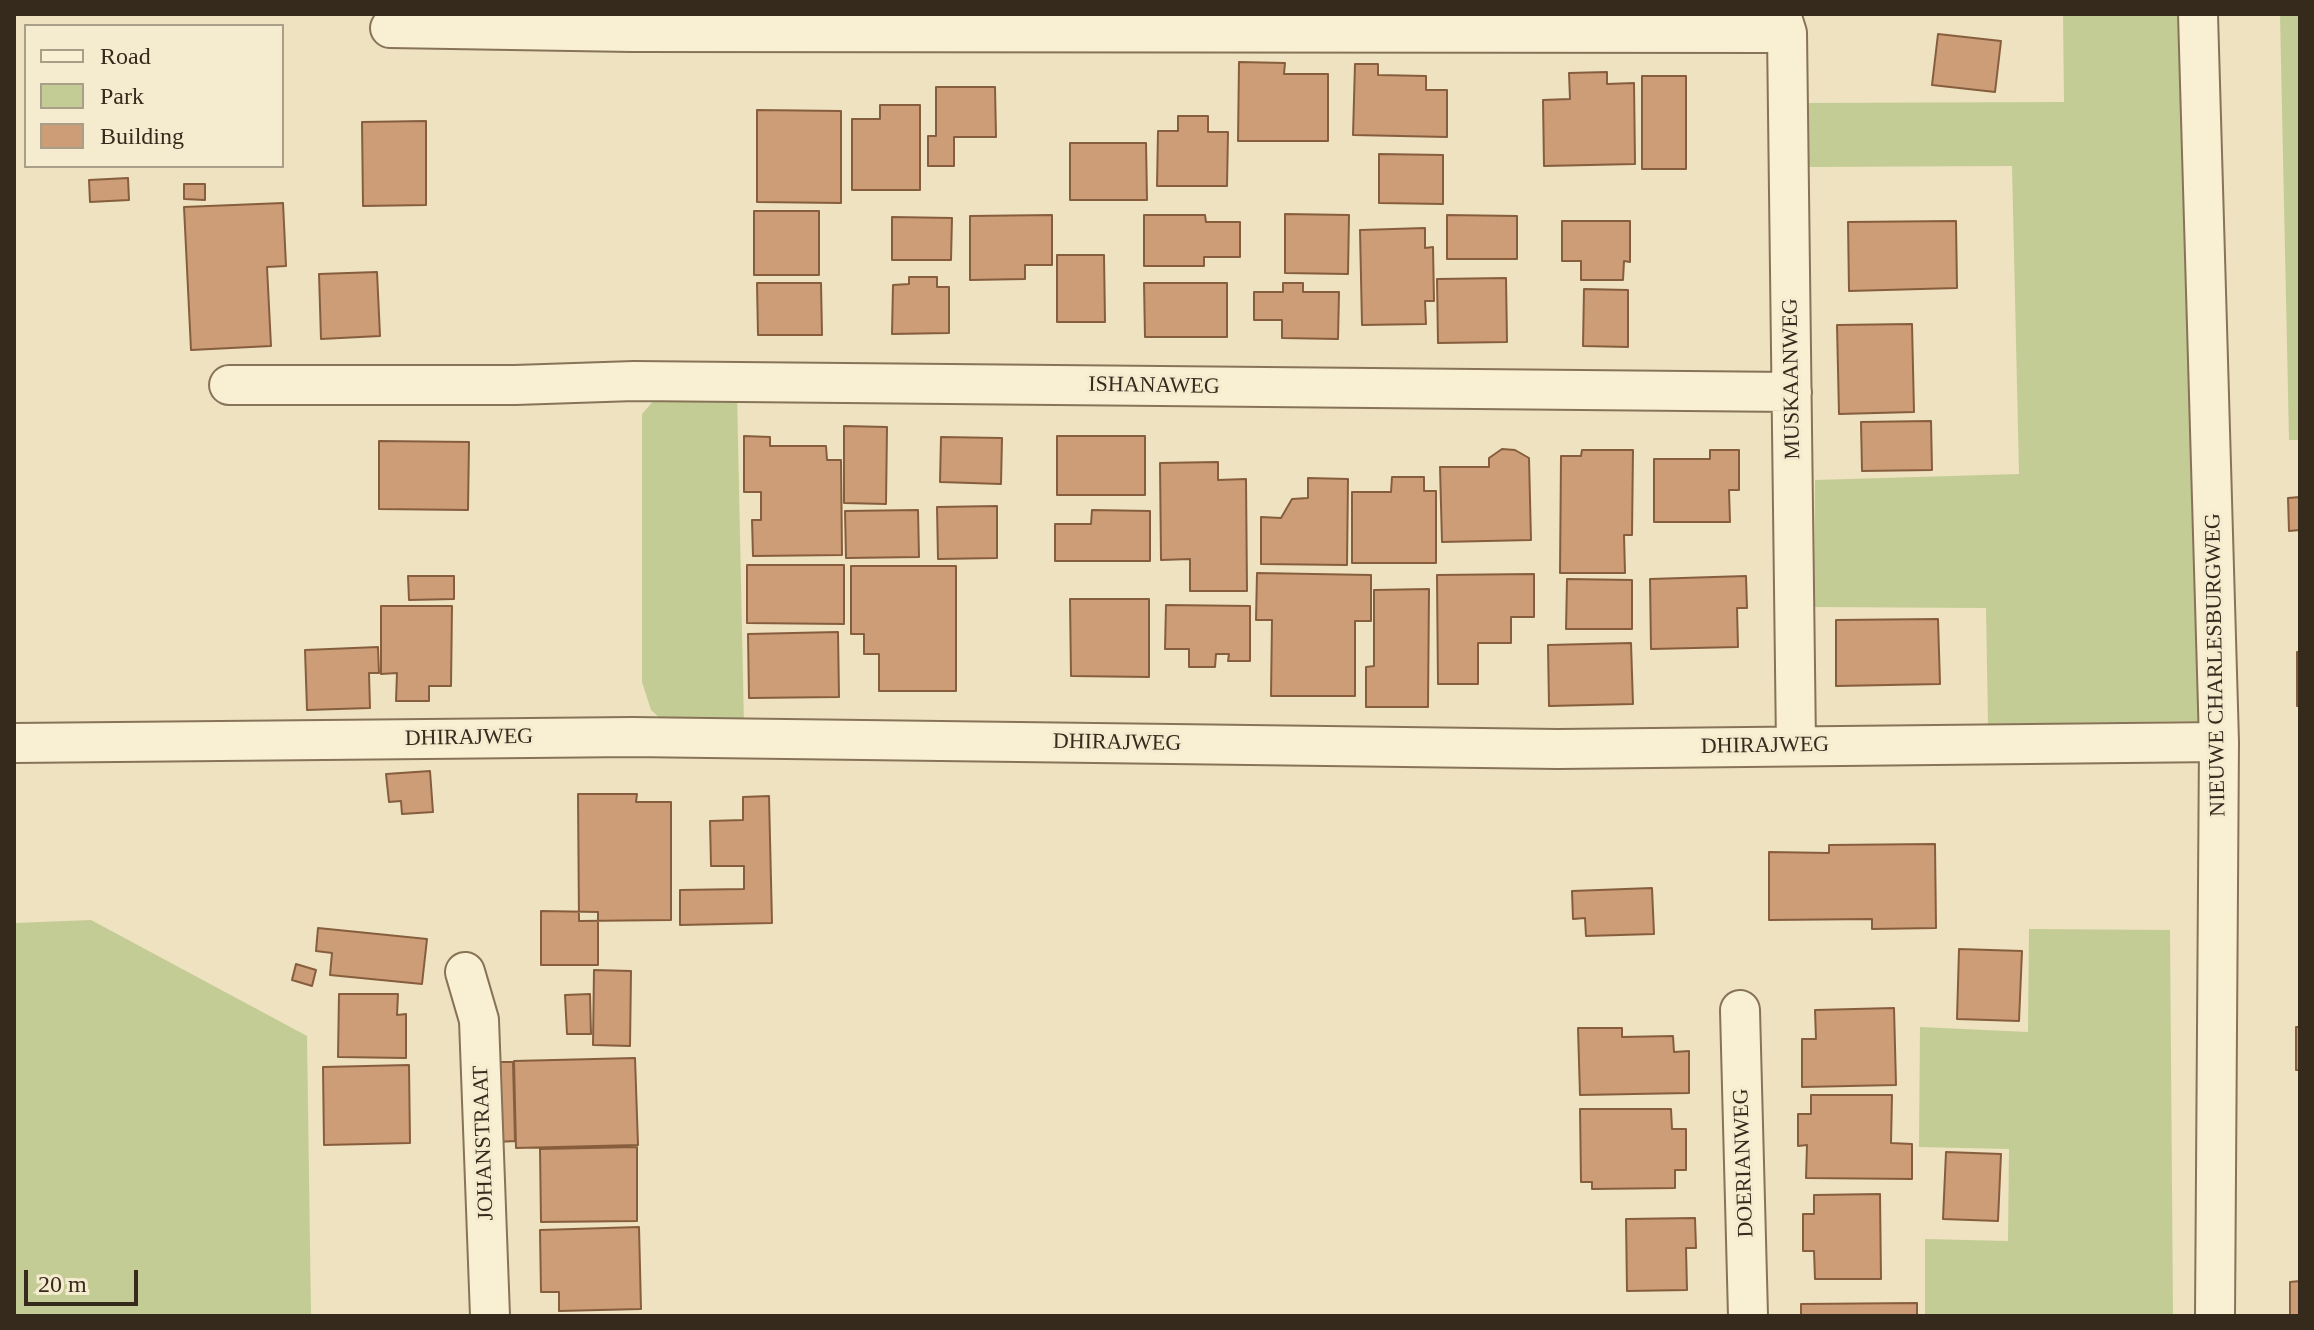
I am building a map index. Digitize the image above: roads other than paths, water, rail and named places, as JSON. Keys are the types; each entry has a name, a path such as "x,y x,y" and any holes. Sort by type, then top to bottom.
{"street":[{"name":"NIEUWE CHARLESBURGWEG","path":"2198,14 2219,742 2215,1316"},
{"path":"390,28 632,32 1784,24"},
{"name":"MUSKAANWEG","path":"1784,24 1796,746"},
{"name":"ISHANAWEG","path":"229,385 515,385 634,381 1792,392"},
{"name":"DHIRAJWEG","path":"14,743 632,737 1558,749 2219,742"},
{"name":"JOHANSTRAAT","path":"465,972 479,1020 490,1316"},
{"name":"DOERIANWEG","path":"1740,1010 1748,1316"}]}
